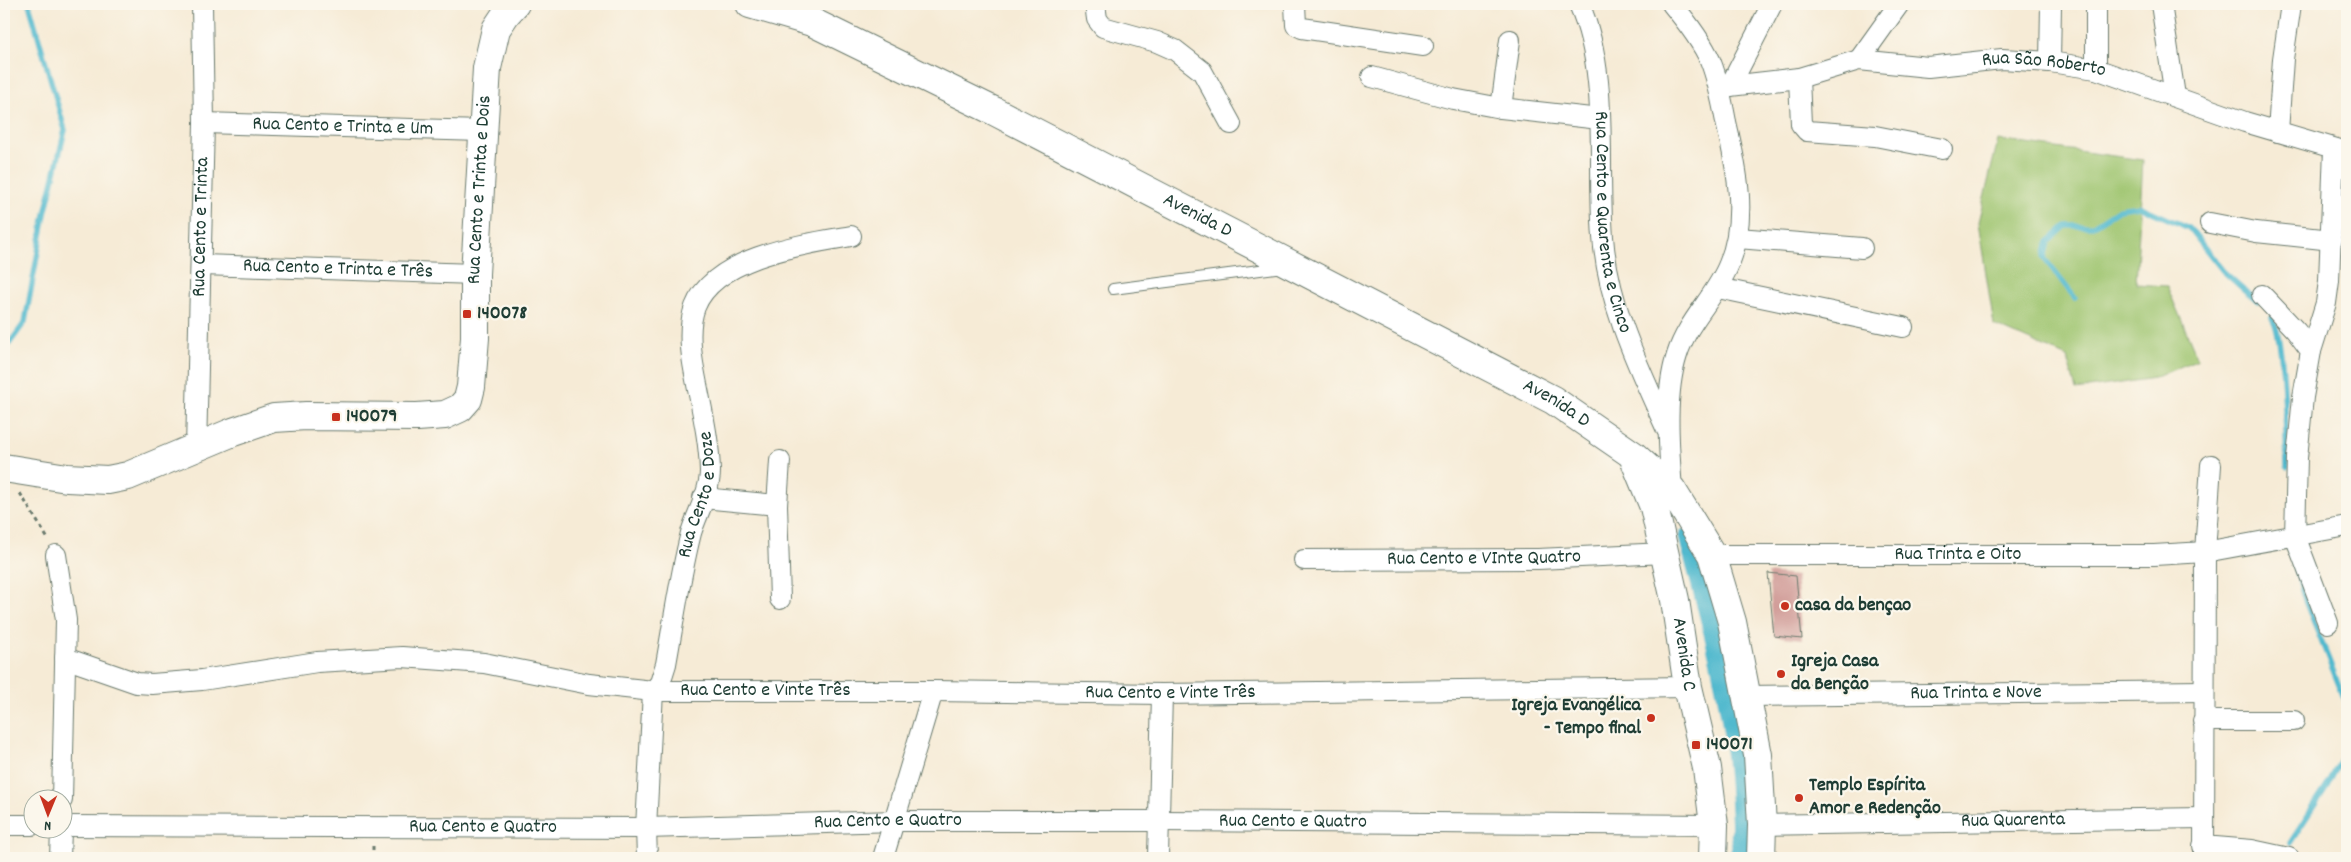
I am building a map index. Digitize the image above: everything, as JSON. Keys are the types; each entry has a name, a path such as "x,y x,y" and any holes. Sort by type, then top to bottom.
{"main road":[{"name":"Rua Cento e Trinta e Dois","path":"4,468 67,478 108,480 128,476 233,432 274,418 306,416 417,417 445,415 460,408 468,399 471,387 475,338 475,274 487,68 496,29 515,4"},
{"name":"Avenida D","path":"750,4 812,22 994,111 1553,400 1633,455 1672,490 1712,555 1732,622 1748,696 1758,755 1762,825 1761,858"},
{"name":"Avenida C","path":"1633,455 1654,507 1675,600 1688,687 1707,768 1714,824 1713,858"}],"street":[{"name":"Rua Cento e Trinta","path":"196,449 204,123 202,4"},
{"path":"1095,4 1097,19 1103,27 1157,42 1175,50 1202,71 1231,124"},
{"path":"1295,4 1296,25 1302,28 1423,46"},
{"name":"Rua Cento e Quarenta e Cinco","path":"1579,4 1592,40 1600,119 1603,238 1609,281 1620,320 1669,434"},
{"path":"1672,4 1694,32 1724,87 1738,175 1740,208 1738,238 1718,288 1685,332 1676,356 1671,383 1669,434 1672,490"},
{"path":"1724,87 1772,4"},
{"path":"1859,60 1900,4"},
{"path":"2050,62 2051,4"},
{"path":"2096,4 2096,69"},
{"path":"2161,4 2164,38 2175,96"},
{"path":"2278,132 2282,59 2291,4"},
{"path":"1501,108 1510,40"},
{"name":"Rua São Roberto","path":"1724,87 1799,78 1859,60 1928,67 2002,59 2050,62 2096,69 2278,132 2341,151"},
{"path":"1372,77 1453,99 1501,108 1600,119"},
{"path":"1799,78 1802,124 1807,131 1875,136 1942,149"},
{"name":"Rua Cento e Trinta e Um","path":"204,123 482,131"},
{"path":"2328,623 2295,536 2297,458 2303,397 2311,352 2326,303 2341,151"},
{"path":"2210,223 2256,232 2332,240"},
{"name":"Rua Cento e Doze","path":"647,858 646,828 653,691 660,683 666,664 691,533 710,472 706,428 693,362 691,320 695,305 705,290 722,274 742,264 803,244 851,236"},
{"path":"1738,238 1862,248"},
{"name":"Rua Cento e Trinta e Três","path":"202,265 475,274"},
{"path":"1718,288 1902,327"},
{"path":"2262,295 2296,331 2311,352"},
{"path":"780,461 777,505 780,599"},
{"path":"2211,466 2205,552 2203,852 2252,850 2289,858"},
{"path":"703,498 777,505"},
{"name":"Rua Trinta e Oito","path":"1712,555 2144,555 2205,552 2347,526"},
{"name":"Rua Cento e VInte Quatro","path":"1304,560 1538,559 1665,553"},
{"path":"56,555 66,620 62,790"},
{"name":"Rua Cento e Vinte Três","path":"65,658 137,682 152,684 202,680 317,662 402,658 484,663 589,684 653,691 933,691 1162,694 1688,687"},
{"path":"883,858 896,821 933,691"},
{"name":"Rua Trinta e Nove","path":"1748,696 2204,691"},
{"path":"1158,858 1162,694"},
{"path":"2203,721 2294,721"},
{"name":"Rua Quarenta","path":"1762,825 2203,818"},
{"name":"Rua Cento e Quatro","path":"72,826 646,828 896,821 1714,824"},
{"path":"4,825 22,825"},
{"path":"60,858 61,840"}],"lane":[{"path":"1112,289 1294,266"}],"path":[{"path":"18,492 38,520 56,555"}],"green space":[{"path":"1998,140 2143,160 2136,284 2167,286 2198,359 2154,378 2076,390 2067,357 1994,325 1978,223"}],"building":[{"name":"casa da bençao","path":"1768,573 1796,576 1802,639 1774,636"}],"waterway":[{"path":"4,351 25,322 45,214 65,130 29,4"},
{"path":"2075,298 2044,258 2048,242 2066,226 2093,226 2119,209 2139,206 2189,228 2223,271 2258,302"},
{"path":"2272,318 2280,345 2287,467"},
{"path":"1688,537 1712,628 1731,720 1741,830 1739,858"},
{"path":"2294,562 2306,603 2347,705"},
{"path":"2290,843 2327,786 2347,749"}],"place":[{"name":"140078","path":"467,314"},
{"name":"140079","path":"336,417"},
{"name":"casa da bençao","path":"1785,606"},
{"name":"Igreja Casa da Benção","path":"1781,674"},
{"name":"Igreja Evangélica - Tempo final","path":"1651,718"},
{"name":"140071","path":"1696,745"},
{"name":"Templo Espírita Amor e Redenção","path":"1799,798"}]}
